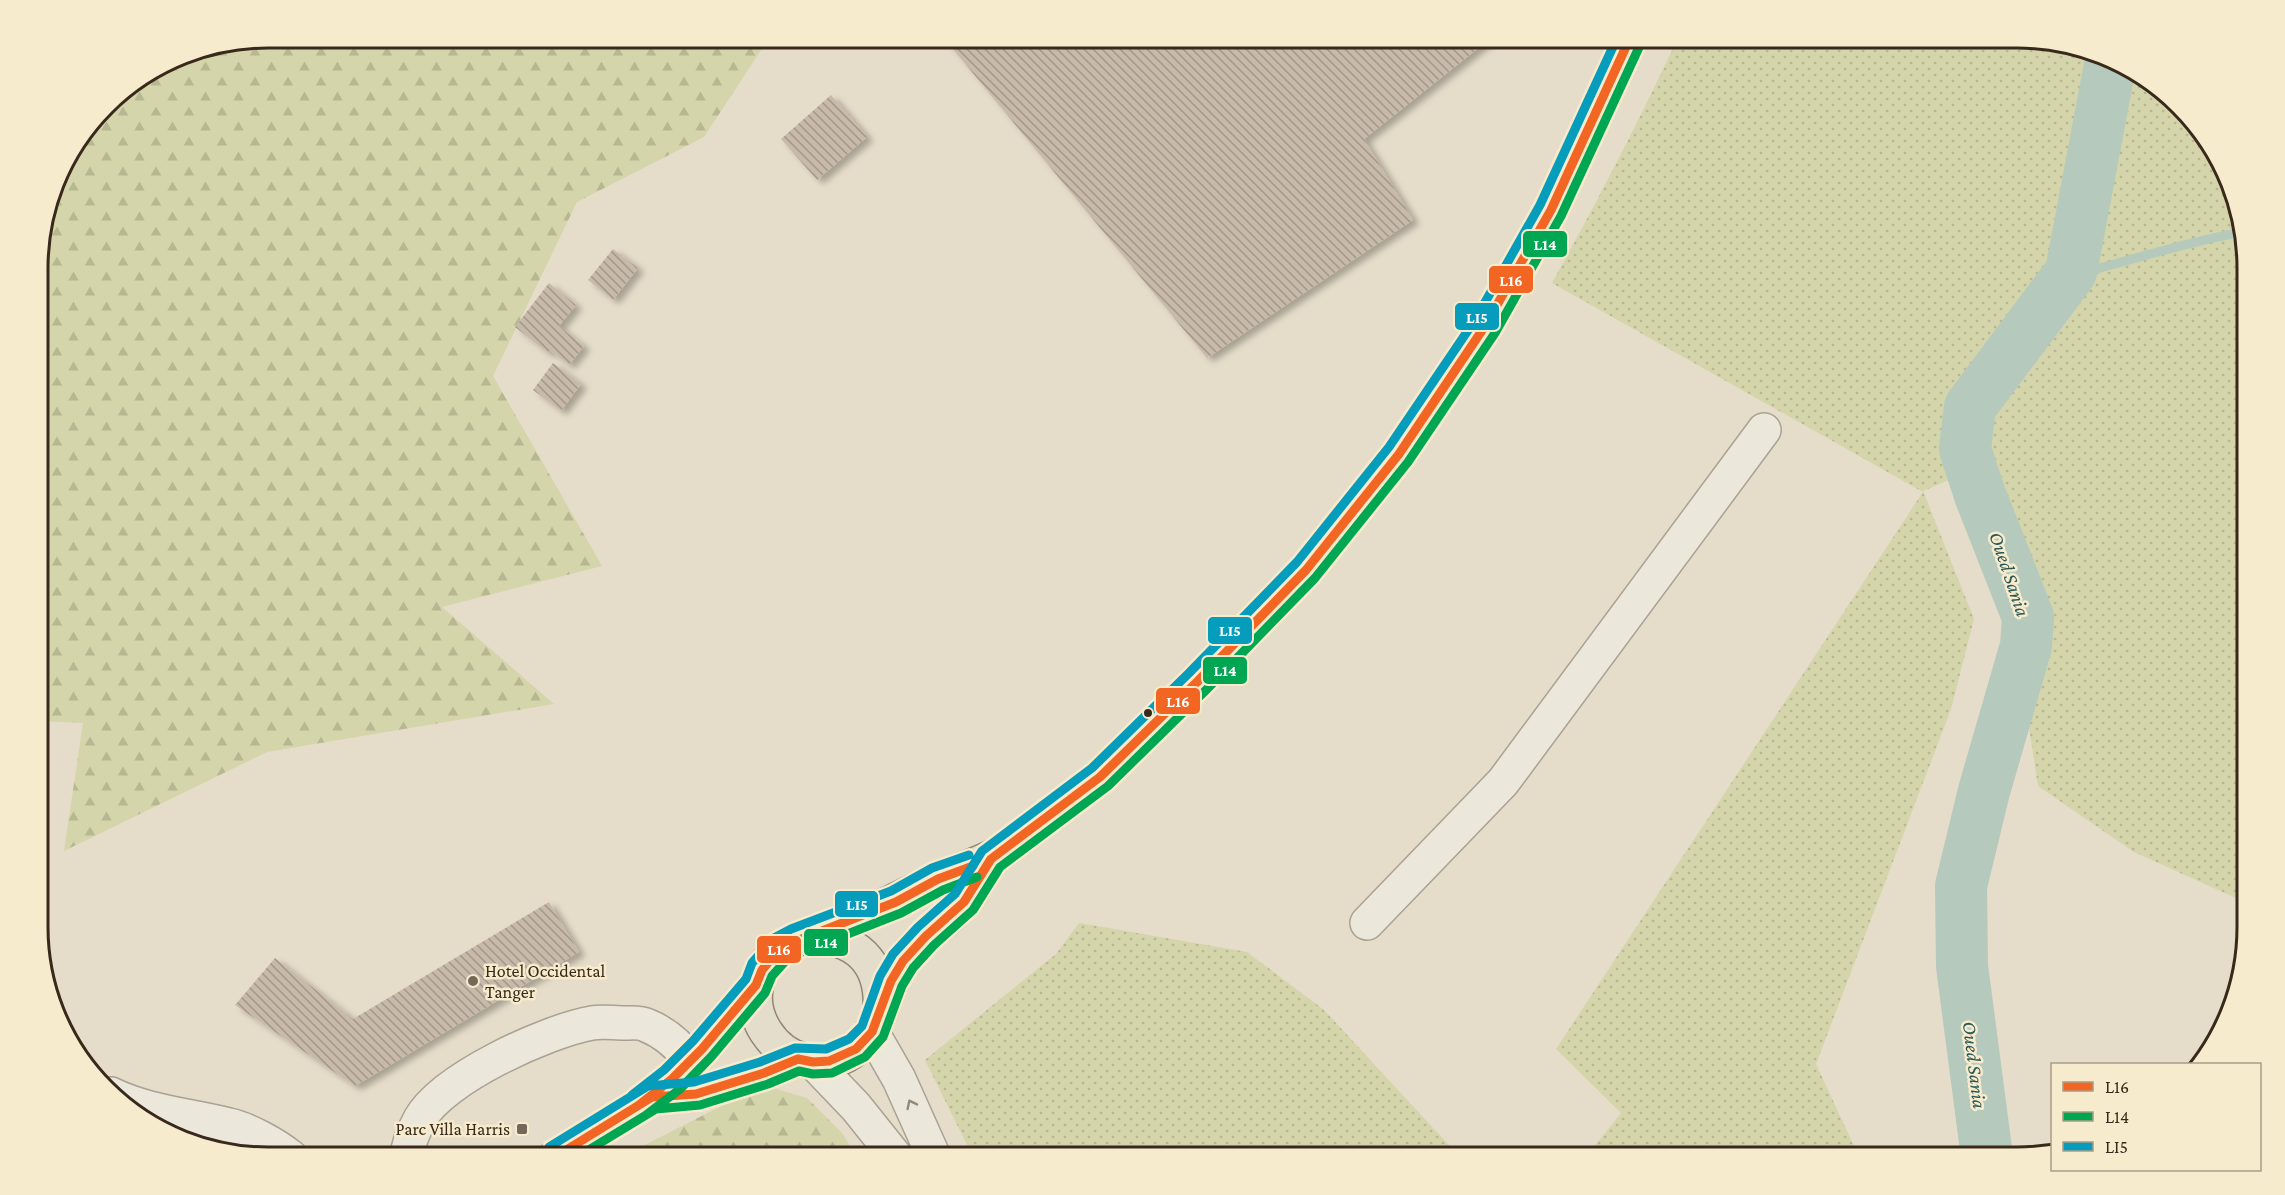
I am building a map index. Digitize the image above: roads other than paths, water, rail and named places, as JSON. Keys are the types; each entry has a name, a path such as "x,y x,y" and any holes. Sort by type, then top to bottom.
{"main road":[{"path":"991,859 964,902 926,936 903,961 891,981 876,1022 856,1049 829,1061 806,1060 784,1052 772,1042 763,1030 757,1015 756,985 762,970 781,947 878,910 938,879 991,859 1100,777 1306,570 1399,454 1485,326 1551,210 1625,48"},
{"path":"809,936 843,941 869,962 877,977 881,994 876,1022"},
{"path":"571,1147 652,1097 692,1061 756,985"},
{"path":"652,1097 696,1094 806,1060"}],"street":[{"path":"1367,923 1503,782 1764,430"},
{"path":"409,1147 420,1118 441,1095 473,1071 514,1050 593,1022 645,1024 678,1043 692,1061"},
{"path":"876,1022 930,1147"},
{"path":"806,1060 856,1107 888,1147"},
{"path":"139,1105 183,1117 232,1125 276,1147"}],"waterway":[{"name":"Oued Sania","path":"1986,1147 1962,966 1961,886 1984,791 2026,646 2028,617 1980,495 1965,449 1970,407 2071,272 2109,69"},
{"path":"2069,276 2234,234"}],"place":[{"name":"Hotel Occidental Tanger","path":"473,981"},
{"name":"Parc Villa Harris","path":"522,1129"}]}
